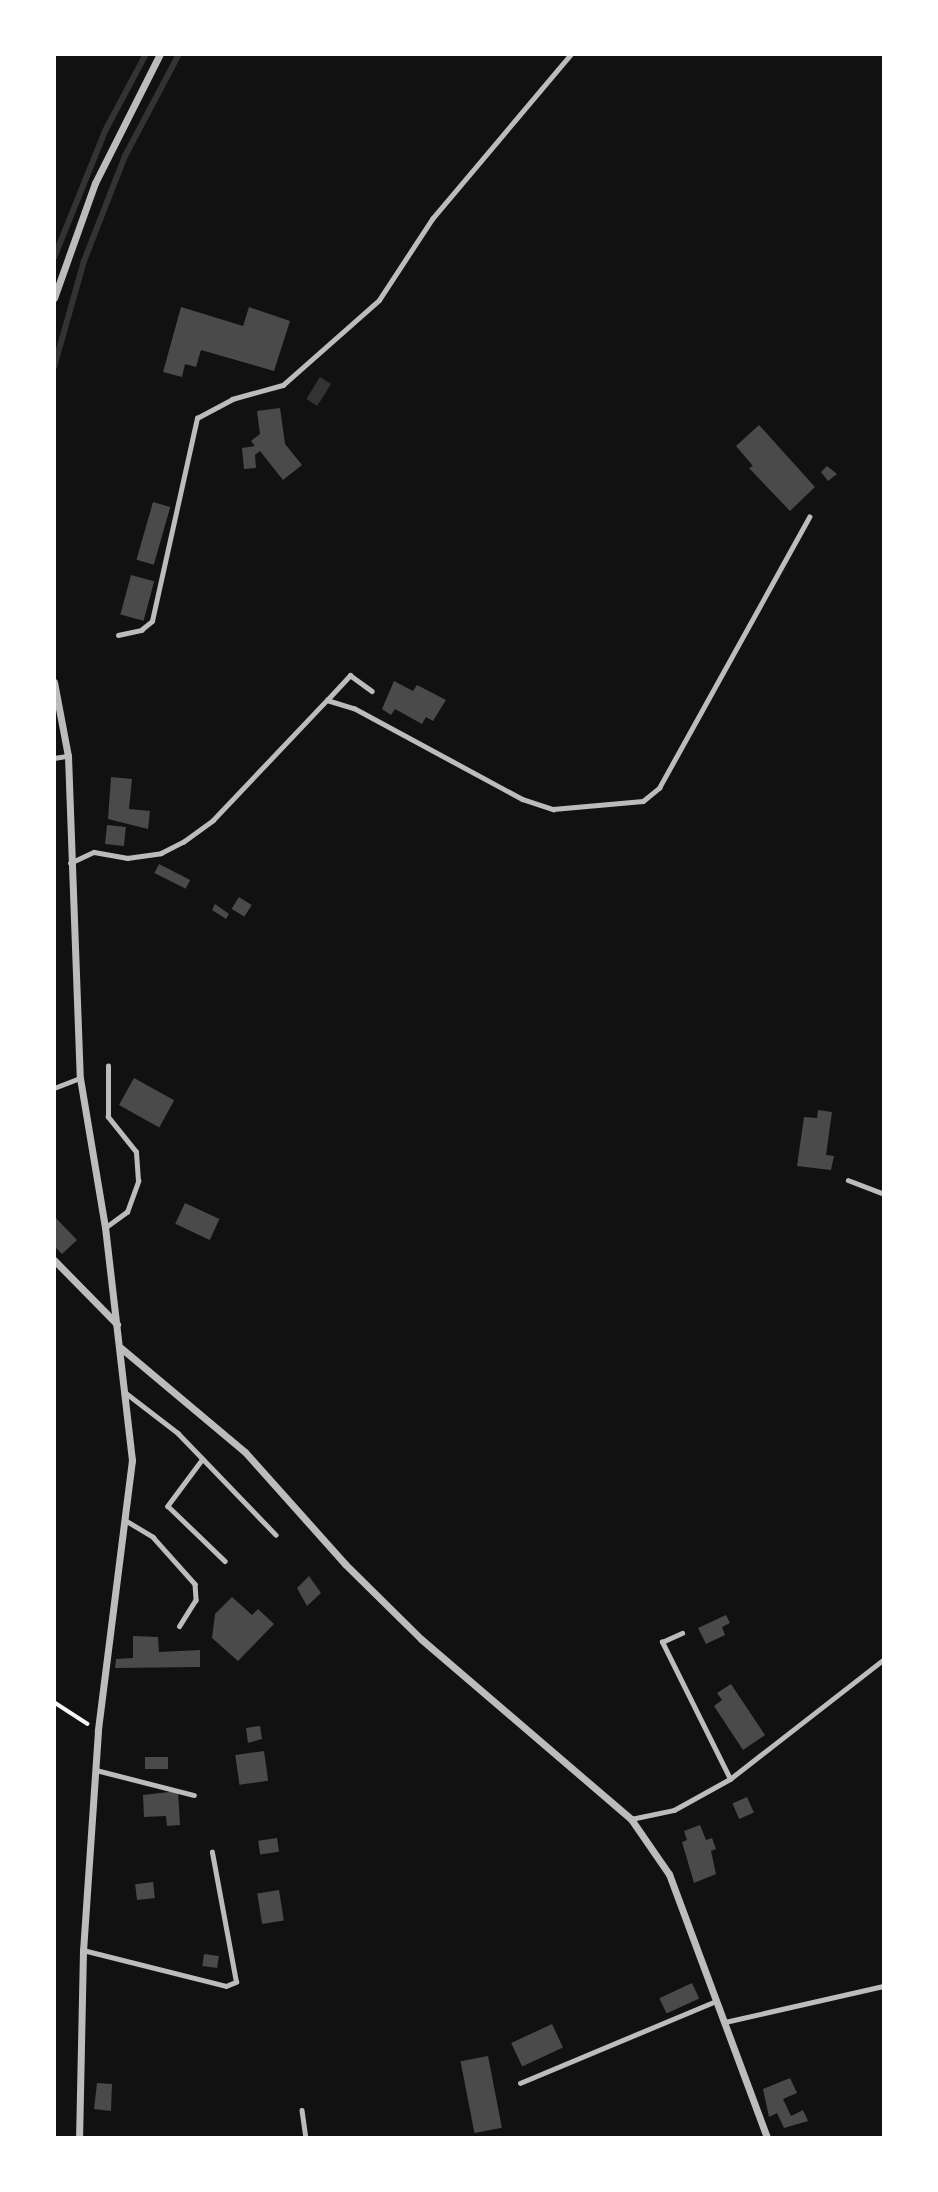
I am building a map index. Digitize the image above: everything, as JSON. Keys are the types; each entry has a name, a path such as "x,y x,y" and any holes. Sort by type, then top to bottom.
{"street":[{"path":"54,298 95,183 160,54"},
{"path":"54,682 68,756 69,863 80,1078 105,1227 132,1460 98,1731 83,1950 79,2138"},
{"path":"54,1260 117,1324"},
{"path":"121,1348 245,1452 412,1630 631,1819 668,1874 766,2138"}],"lane":[{"path":"118,635 141,629 152,621 197,418 232,400 283,385 379,300 432,219 571,54"},
{"path":"327,699 354,708 522,799 553,809 643,800 659,788 809,517"},
{"path":"69,863 94,852 127,858 161,853 183,842 213,820 350,675 372,691"},
{"path":"54,758 68,756"},
{"path":"105,1227 127,1212 138,1181 136,1152 108,1117 108,1066"},
{"path":"54,1088 80,1078"},
{"path":"848,1180 884,1194"},
{"path":"126,1393 203,1459 276,1535"},
{"path":"203,1459 168,1506 225,1561"},
{"path":"124,1520 153,1537 195,1584 196,1600 180,1626"},
{"path":"682,1633 662,1642 730,1779"},
{"path":"631,1819 674,1810 730,1779 884,1659"},
{"path":"95,1770 194,1794"},
{"path":"83,1950 226,1986 236,1982 212,1852"},
{"path":"725,2022 884,1986"},
{"path":"520,2083 716,2001"},
{"path":"302,2110 306,2138"}],"path":[{"path":"54,1702 98,1731"}],"shaded area":[{"path":"320,377 331,384 317,406 306,399"}],"building":[{"path":"181,307 243,326 249,307 290,321 274,371 201,350 196,367 185,364 182,377 163,372"},
{"path":"280,408 285,444 302,465 283,480 260,451 255,455 256,468 244,469 242,448 255,446 251,441 260,434 257,411"},
{"path":"759,425 815,487 790,511 749,468 753,466 736,446"},
{"path":"827,466 837,474 828,481 821,472"},
{"path":"153,502 170,507 154,565 136,560"},
{"path":"131,575 154,581 144,621 120,615"},
{"path":"394,681 413,691 417,685 446,700 433,721 426,717 422,724 395,709 391,715 382,709"},
{"path":"111,777 132,779 129,809 150,811 148,829 108,819"},
{"path":"107,825 126,827 124,846 105,844"},
{"path":"159,864 190,880 186,889 154,873"},
{"path":"239,897 252,905 244,917 232,909"},
{"path":"215,904 229,914 226,919 212,910"},
{"path":"134,1078 174,1100 159,1127 119,1105"},
{"path":"818,1110 832,1112 826,1155 834,1156 831,1170 797,1166 804,1117 817,1118"},
{"path":"185,1203 219,1219 210,1240 175,1224"},
{"path":"54,1216 77,1240 62,1254 54,1246"},
{"path":"309,1576 321,1593 307,1606 297,1588"},
{"path":"232,1597 252,1615 258,1609 274,1624 238,1661 212,1638 215,1614"},
{"path":"726,1615 730,1623 722,1627 725,1635 706,1644 698,1628"},
{"path":"133,1636 158,1637 159,1652 200,1650 200,1667 115,1668 116,1659 133,1658"},
{"path":"731,1684 765,1735 743,1750 714,1706 722,1700 717,1693"},
{"path":"260,1726 262,1739 248,1743 246,1728"},
{"path":"264,1751 268,1781 239,1785 235,1755"},
{"path":"145,1757 168,1757 168,1769 145,1769"},
{"path":"178,1791 180,1825 167,1826 166,1816 144,1817 143,1795"},
{"path":"747,1797 754,1813 739,1819 732,1804"},
{"path":"700,1825 706,1840 712,1838 716,1849 711,1851 716,1874 694,1883 682,1842 687,1840 684,1831"},
{"path":"277,1838 279,1852 260,1855 258,1841"},
{"path":"153,1882 155,1898 137,1900 135,1884"},
{"path":"279,1890 284,1921 262,1924 257,1893"},
{"path":"204,1954 219,1956 217,1968 202,1966"},
{"path":"692,1983 699,1998 667,2014 659,1998"},
{"path":"552,2024 563,2048 522,2067 511,2043"},
{"path":"488,2056 502,2128 474,2133 461,2061"},
{"path":"790,2078 797,2093 783,2099 791,2116 803,2110 808,2121 784,2128 777,2113 769,2117 763,2089"},
{"path":"97,2083 112,2084 111,2111 94,2109"}],"waterway":[{"path":"54,258 105,131 146,54"},
{"path":"54,367 84,261 125,156 179,54"}]}
